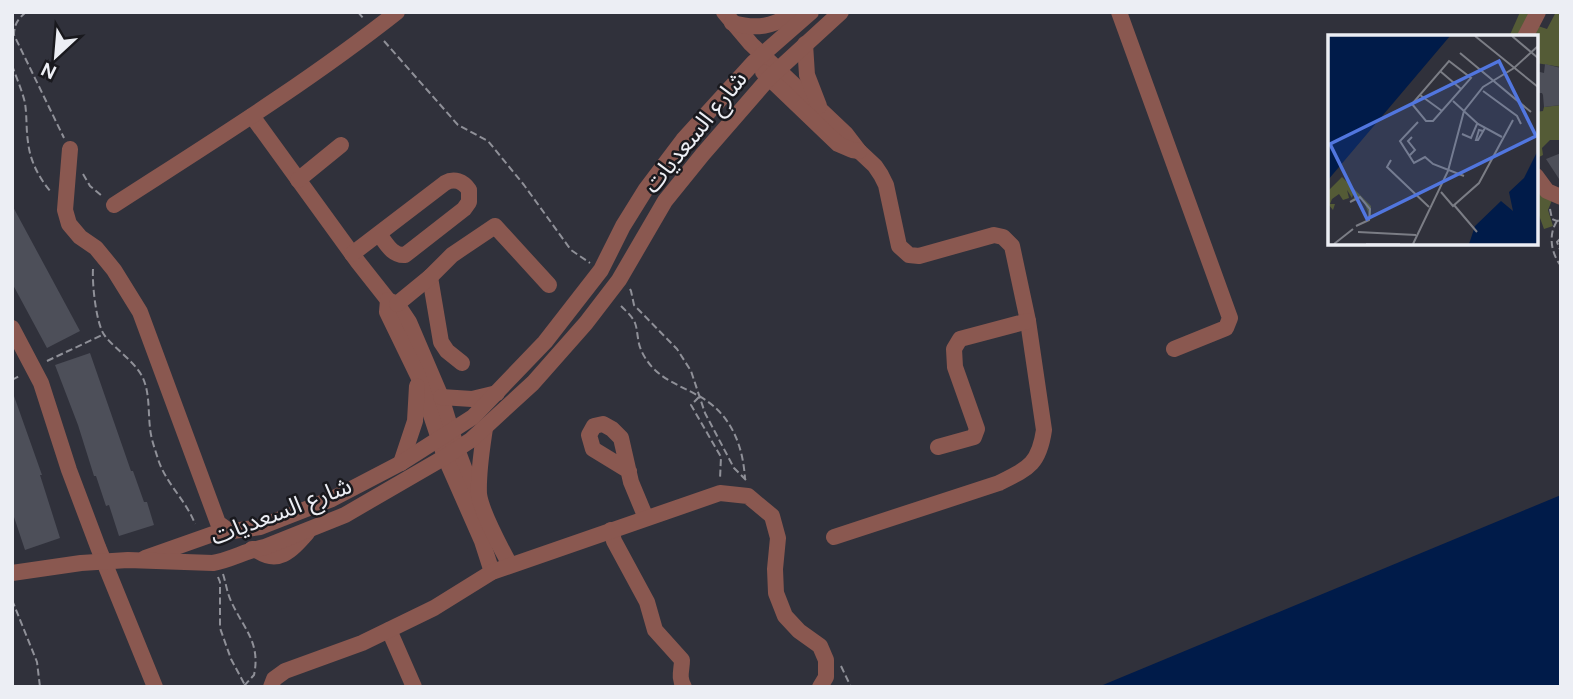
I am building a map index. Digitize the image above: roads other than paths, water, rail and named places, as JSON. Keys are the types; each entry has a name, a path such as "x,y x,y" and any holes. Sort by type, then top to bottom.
{"street":[{"path":"114,205 252,116 397,12"},
{"path":"716,12 838,144 859,151"},
{"path":"728,18 749,27 769,26 800,12"},
{"name":"شارع السعديات","path":"136,561 197,540 271,523 332,499 401,463 474,417 545,342 601,270 623,226 646,189 683,140 758,58 811,12"},
{"name":"شارع السعديات","path":"136,561 213,563 265,547 345,515 471,440 558,357 619,280 665,201 703,154 773,74 841,12"},
{"path":"1119,12 1230,318 1226,328 1174,349"},
{"path":"1526,35 1538,12"},
{"path":"728,18 758,58"},
{"path":"805,44 807,75 823,114"},
{"path":"773,74 846,134 875,166 886,185 898,242 905,253 919,256 994,235 1003,236 1010,242 1028,321 1044,430 1042,447 1035,461 999,483 834,537"},
{"path":"252,116 355,258 409,322 441,397 445,436"},
{"path":"298,180 341,145"},
{"path":"70,149 65,203 69,224 96,248 114,270 139,312 218,523 229,531"},
{"path":"355,258 382,238 444,183 456,180 466,186 470,194 467,206 405,255 397,255 382,238"},
{"path":"1538,180 1542,187 1559,197"},
{"path":"492,572 445,436 387,312 392,302 430,277 452,255 495,226 549,285"},
{"path":"430,277 442,342 447,351 462,363"},
{"path":"938,447 974,437 977,429 955,367 954,349 960,339 1028,321"},
{"path":"12,328 41,383 69,470 155,687"},
{"path":"401,463 415,421 418,376"},
{"path":"441,397 472,398 497,393"},
{"path":"479,497 485,428"},
{"path":"451,453 479,497 492,531 510,565"},
{"path":"629,471 646,518"},
{"path":"271,687 274,679 285,671 362,643 434,608 492,572 720,493 748,496 772,516 778,538 776,593 785,616 799,631 820,646 826,660 826,677 820,687"},
{"path":"199,562 197,540 215,541 250,528 255,549"},
{"path":"611,530 614,541 647,602 655,630 681,660 680,676 684,687"},
{"path":"12,573 81,563 136,561"},
{"path":"389,630 414,687"}],"water":[{"path":"1561,495 1561,687 1098,687"}]}
